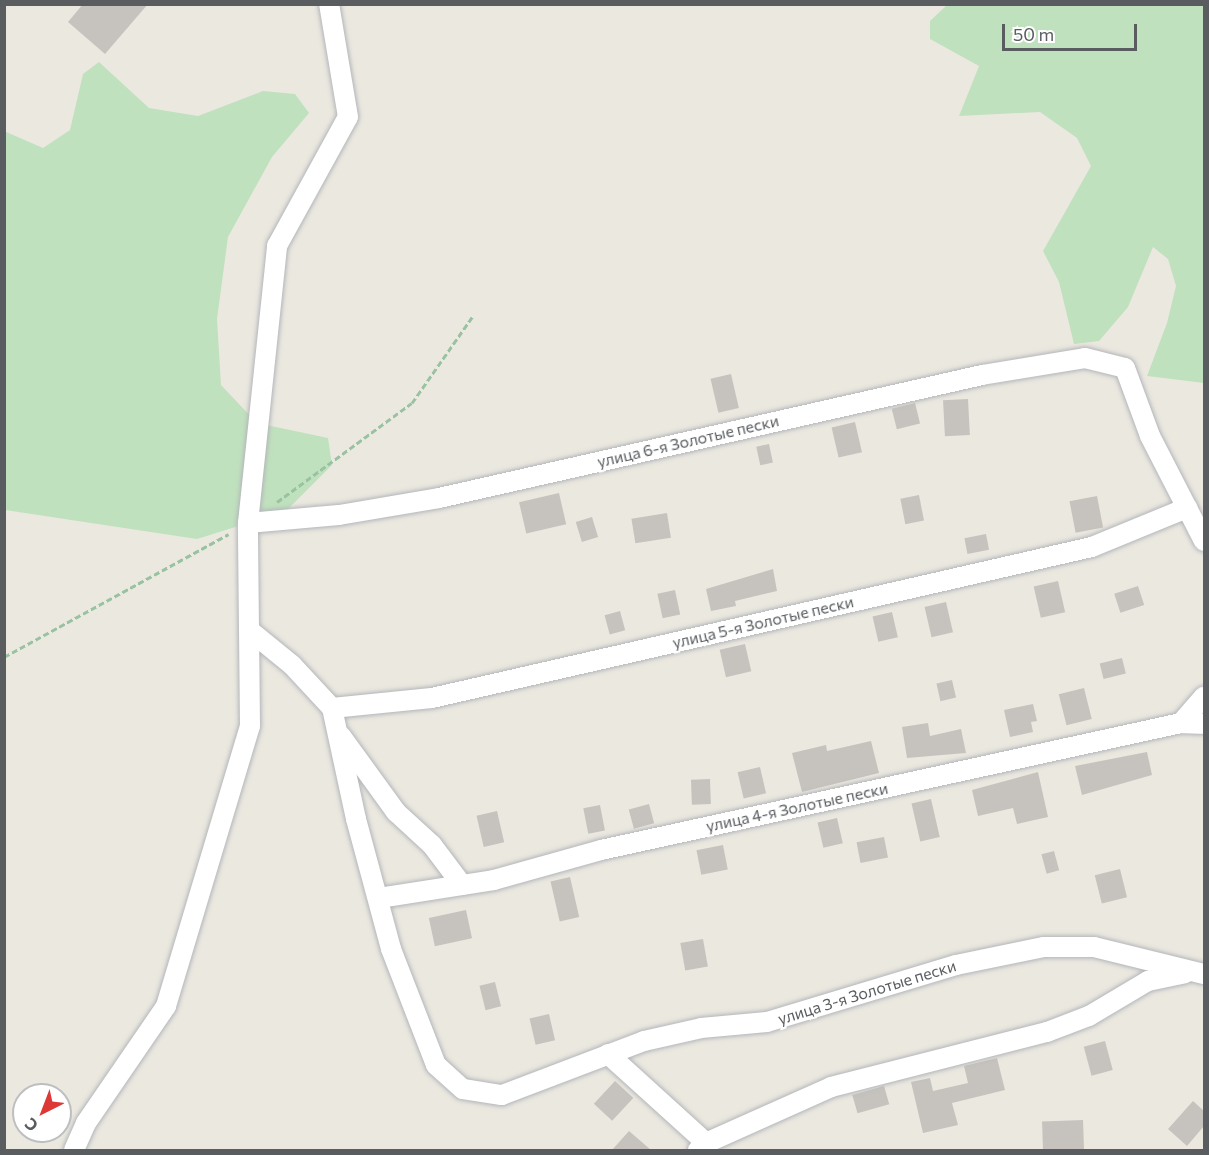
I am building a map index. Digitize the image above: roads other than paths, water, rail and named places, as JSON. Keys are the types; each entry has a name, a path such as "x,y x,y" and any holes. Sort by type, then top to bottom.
{"street":[{"path":"74,1150 86,1123 166,1006 250,726 248,524 277,246 348,117 329,4"},
{"name":"улица 6-я Золотые пески","path":"248,524 339,515 439,498 982,375 1085,358 1125,368 1150,436 1187,508"},
{"path":"1187,508 1204,541"},
{"name":"улица 5-я Золотые пески","path":"332,708 432,698 1092,548 1187,508"},
{"path":"249,630 292,665 332,708"},
{"path":"1181,723 1204,697"},
{"name":"улица 3-я Золотые пески","path":"332,708 356,819 391,949 436,1065 463,1089 502,1095 608,1054 690,1030 767,1022 956,965 1044,947 1094,947 1201,972"},
{"name":"улица 4-я Золотые пески","path":"379,898 504,878 601,850 1181,723 1204,724"},
{"path":"338,731 396,812 432,845 462,885"},
{"path":"608,1054 702,1147 831,1087 1047,1032 1089,1016 1149,981 1176,973 1201,972"}]}
